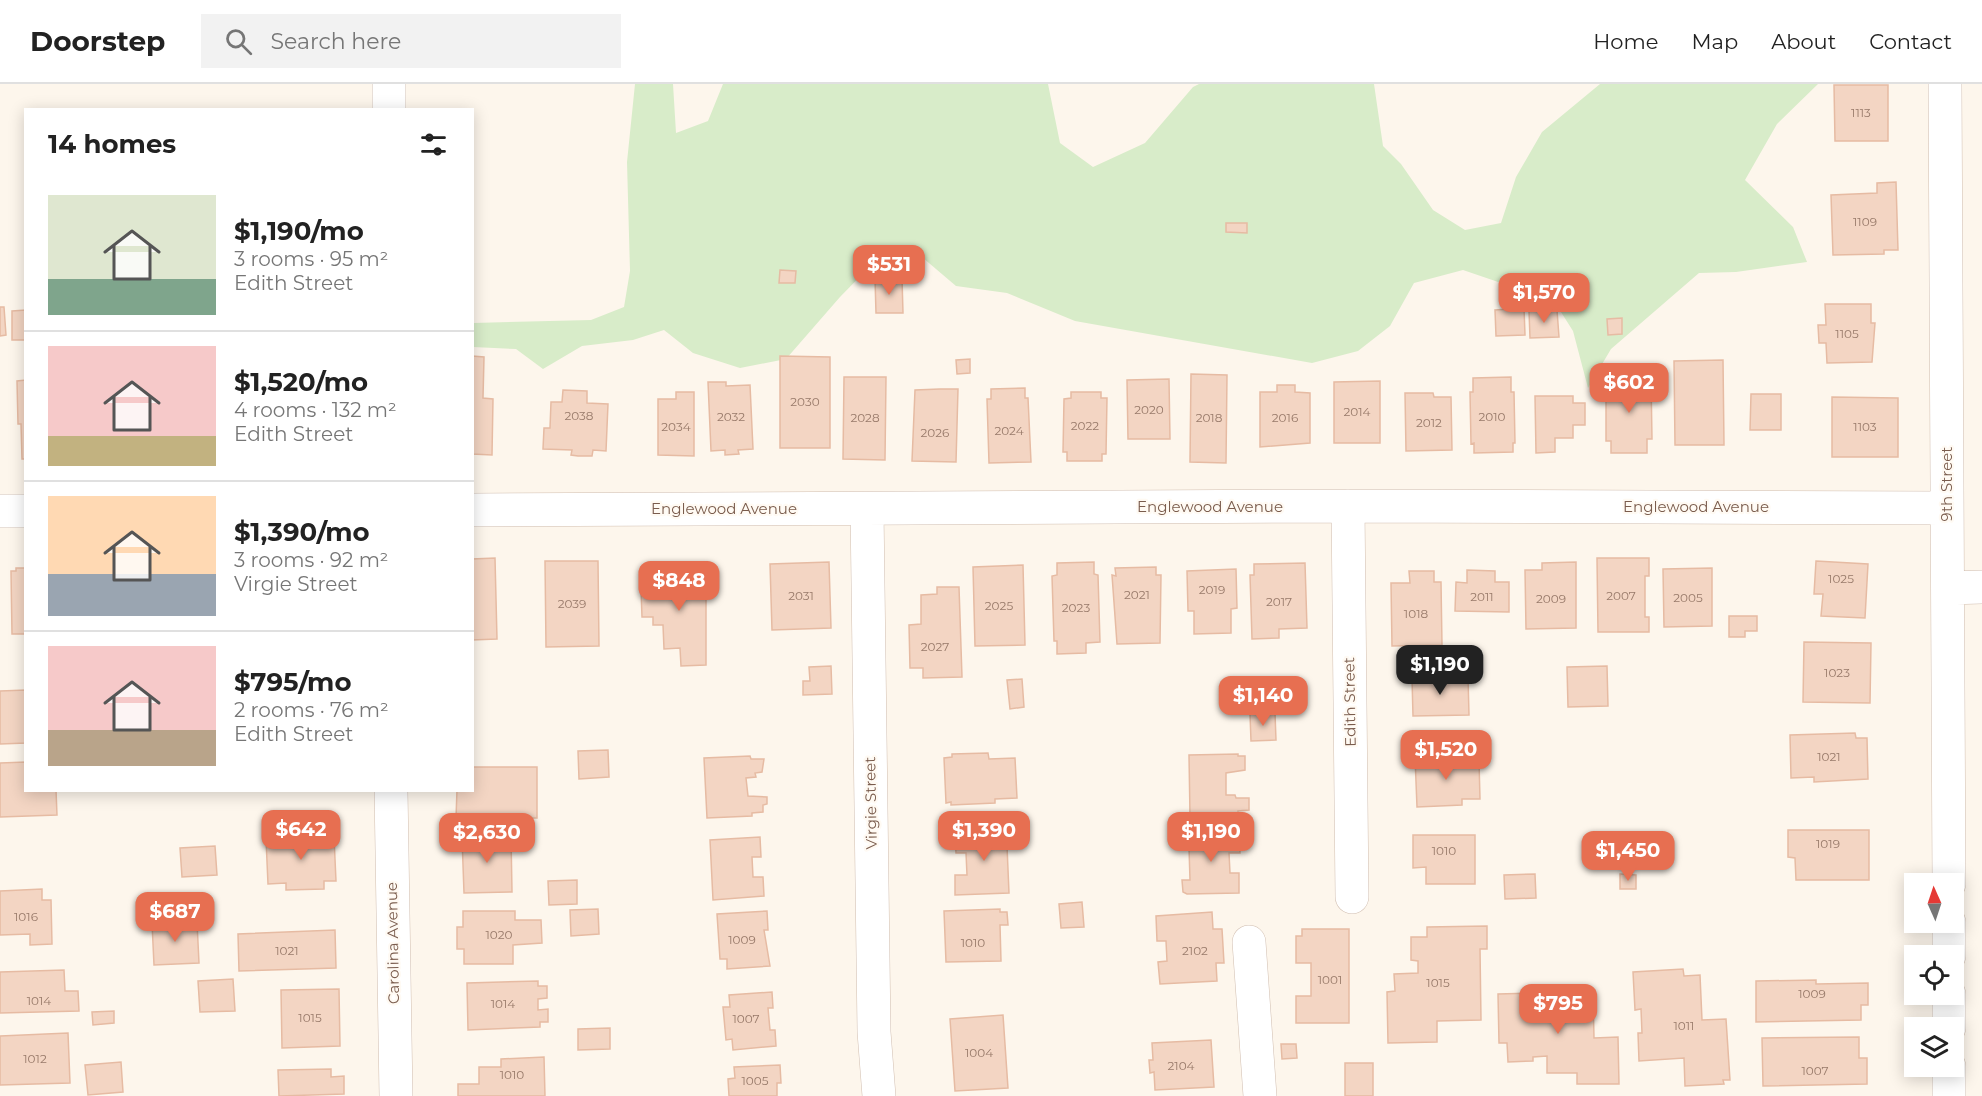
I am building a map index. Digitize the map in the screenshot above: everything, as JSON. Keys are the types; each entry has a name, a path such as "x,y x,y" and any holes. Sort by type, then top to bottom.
{"street":[{"path":"389,84 389,108"},
{"name":"9th Street","path":"1945,84 1949,873"},
{"name":"Englewood Avenue","path":"474,510 1348,506 1947,508"},
{"name":"Edith Street","path":"1348,506 1352,897"},
{"name":"Virgie Street","path":"867,509 874,1032 879,1096"},
{"path":"0,511 24,511"},
{"path":"1948,588 1982,587"},
{"name":"Carolina Avenue","path":"391,792 396,1096"},
{"path":"1249,942 1260,1096"},
{"path":"1949,1077 1949,1096"}],"green space":[{"path":"635,84 673,84 676,133 708,121 723,84 1048,84 1060,143 1093,167 1145,143 1193,87 1199,84 1374,84 1383,146 1401,164 1433,210 1465,230 1501,223 1516,177 1542,132 1600,84 1818,84 1777,124 1745,180 1793,227 1807,262 1736,272 1699,273 1611,349 1588,388 1573,331 1554,301 1463,270 1414,283 1390,326 1358,351 1312,363 1075,321 1007,293 956,286 916,252 882,254 840,297 786,359 740,368 693,353 664,330 633,340 582,346 543,369 516,349 474,347 474,323 591,320 624,307 630,271 627,162"}],"building":[{"path":"1834,85 1888,85 1888,141 1835,141"},
{"path":"1896,182 1898,250 1884,250 1884,254 1833,255 1831,195 1877,193 1877,183"},
{"path":"1226,223 1247,223 1247,233 1226,232"},
{"path":"780,270 796,271 795,283 779,283"},
{"path":"902,278 903,313 876,313 875,279"},
{"path":"1503,295 1522,295 1521,305 1502,305"},
{"path":"1825,304 1871,304 1871,323 1875,323 1872,362 1827,363 1826,343 1819,343 1818,325 1826,325"},
{"path":"0,307 4,307 6,335 0,336"},
{"path":"1524,308 1525,335 1496,336 1495,310"},
{"path":"24,310 24,340 12,340 12,311"},
{"path":"1557,310 1559,337 1530,338 1529,311"},
{"path":"1622,318 1622,334 1608,335 1607,319"},
{"path":"474,356 484,357 483,398 493,399 492,455 474,454"},
{"path":"780,356 830,357 830,448 780,448"},
{"path":"970,359 970,373 957,374 956,360"},
{"path":"1723,360 1724,445 1675,445 1674,361"},
{"path":"1191,374 1227,375 1226,463 1190,462"},
{"path":"844,377 886,377 885,460 843,459"},
{"path":"1511,377 1511,392 1514,392 1515,443 1513,443 1513,452 1474,453 1474,443 1471,444 1470,392 1473,392 1473,378"},
{"path":"1606,378 1651,378 1652,439 1647,439 1647,453 1611,453 1611,441 1606,441"},
{"path":"1169,379 1170,439 1128,439 1127,380"},
{"path":"24,380 24,459 22,459 21,424 18,424 17,381"},
{"path":"1380,381 1380,443 1334,443 1334,382"},
{"path":"708,382 726,382 726,386 750,385 753,449 738,450 739,454 725,455 725,450 711,451"},
{"path":"1277,385 1295,385 1295,392 1310,393 1310,443 1260,447 1260,392 1277,392"},
{"path":"1025,388 1025,398 1028,398 1031,462 989,463 987,399 991,399 991,389"},
{"path":"958,389 956,462 912,461 915,390"},
{"path":"563,390 587,391 587,403 608,404 606,451 593,450 592,456 578,456 571,455 572,450 543,449 544,428 550,428 551,402 562,402"},
{"path":"676,392 694,392 694,456 658,455 658,399 676,399"},
{"path":"1071,392 1101,392 1101,398 1107,398 1106,454 1102,454 1102,461 1067,461 1067,452 1063,452 1064,399 1071,398"},
{"path":"1405,393 1433,393 1434,397 1451,397 1452,450 1406,451"},
{"path":"1751,394 1781,394 1781,430 1750,430"},
{"path":"1535,396 1573,396 1573,403 1585,403 1585,425 1573,425 1573,438 1555,438 1555,452 1536,453"},
{"path":"1832,397 1898,398 1898,457 1832,457"},
{"path":"495,558 497,639 474,640 474,559"},
{"path":"1597,558 1649,558 1649,576 1645,576 1645,617 1649,617 1649,632 1598,632"},
{"path":"545,561 598,561 599,646 546,647"},
{"path":"1816,561 1868,564 1865,618 1821,616 1823,594 1814,594"},
{"path":"829,562 831,628 772,630 770,564"},
{"path":"1094,562 1094,574 1098,575 1100,642 1086,643 1086,653 1057,654 1057,641 1054,641 1052,576 1057,575 1057,563"},
{"path":"1576,562 1576,628 1526,629 1525,570 1542,570 1542,563"},
{"path":"1305,563 1307,628 1279,629 1279,638 1252,639 1250,575 1254,575 1254,564"},
{"path":"1023,565 1025,645 975,646 973,567"},
{"path":"1156,567 1156,575 1161,575 1160,643 1117,644 1112,575 1116,576 1115,568"},
{"path":"16,568 24,568 24,634 12,634 11,571 16,571"},
{"path":"1712,568 1712,626 1664,627 1663,569"},
{"path":"1236,569 1237,608 1231,609 1231,633 1194,634 1194,611 1188,611 1187,571"},
{"path":"706,570 706,665 681,666 680,648 664,649 663,625 653,625 653,617 642,617 641,589 651,589 650,572"},
{"path":"1467,570 1495,571 1495,582 1509,582 1509,612 1455,611 1456,582 1467,583"},
{"path":"1409,571 1434,571 1434,582 1441,582 1442,645 1392,646 1391,583 1410,583"},
{"path":"937,587 959,587 962,677 923,678 923,668 910,668 909,625 921,624 921,595 937,594"},
{"path":"1729,616 1757,616 1757,631 1745,631 1745,637 1729,637"},
{"path":"1804,642 1871,643 1870,703 1803,702"},
{"path":"831,666 832,694 803,695 803,681 810,681 809,667"},
{"path":"1607,666 1608,706 1568,707 1567,667"},
{"path":"1468,677 1469,715 1413,716 1412,678"},
{"path":"1022,679 1024,707 1010,709 1007,680"},
{"path":"24,690 24,743 0,744 0,691"},
{"path":"1275,713 1276,740 1251,741 1250,714"},
{"path":"1855,733 1856,738 1867,738 1868,779 1814,782 1814,777 1791,778 1790,735"},
{"path":"608,750 609,777 579,779 578,751"},
{"path":"988,753 989,759 1015,758 1017,798 995,799 995,803 951,805 951,802 946,803 944,758 952,757 952,754"},
{"path":"1238,754 1238,756 1245,756 1245,770 1226,773 1226,795 1249,798 1249,810 1238,811 1238,814 1190,816 1189,755"},
{"path":"750,756 751,759 764,759 762,772 755,773 756,777 746,778 748,796 767,797 767,804 763,805 763,812 752,813 752,816 707,818 704,758"},
{"path":"1458,756 1458,762 1479,761 1480,799 1462,799 1462,805 1417,807 1415,757"},
{"path":"24,762 24,792 56,792 57,815 0,817 0,763"},
{"path":"474,767 537,767 537,818 456,818 457,792 474,792"},
{"path":"1788,830 1869,830 1869,880 1796,880 1795,858 1788,857"},
{"path":"1007,831 1006,835 1018,835 1018,846 1007,846 1009,893 955,895 955,875 967,875 966,853 956,853 955,833"},
{"path":"1239,831 1240,853 1229,853 1230,873 1239,873 1239,893 1187,894 1183,892 1182,880 1190,880 1189,848 1181,848 1180,834"},
{"path":"317,832 318,838 334,837 336,881 324,881 324,889 286,890 286,883 268,884 266,839 287,838 287,833"},
{"path":"1413,835 1475,835 1475,884 1426,884 1426,867 1413,868"},
{"path":"511,836 512,892 464,893 462,837"},
{"path":"760,837 761,857 752,857 753,877 763,877 764,896 713,900 710,840"},
{"path":"215,846 217,875 182,877 180,848"},
{"path":"1535,874 1536,898 1505,899 1504,875"},
{"path":"1620,874 1636,875 1636,889 1620,889"},
{"path":"577,880 577,904 549,905 548,881"},
{"path":"42,889 42,900 51,900 52,944 30,945 30,934 0,935 0,891"},
{"path":"1082,902 1084,927 1061,928 1059,904"},
{"path":"598,909 599,934 571,936 570,910"},
{"path":"1000,909 1000,912 1007,912 1008,925 1000,925 1001,961 946,962 944,911"},
{"path":"463,911 515,911 515,920 541,920 542,943 513,945 513,964 464,964 464,949 457,949 457,927 463,927"},
{"path":"767,911 768,930 764,930 770,966 727,969 727,959 720,959 717,914"},
{"path":"1212,912 1213,929 1222,929 1224,963 1216,963 1217,981 1160,984 1158,962 1167,961 1166,941 1157,941 1156,916"},
{"path":"197,922 199,963 154,965 152,923"},
{"path":"1487,926 1487,949 1480,949 1481,1020 1437,1021 1437,1042 1388,1043 1387,992 1395,991 1394,974 1418,973 1418,961 1411,960 1411,937 1427,937 1427,927"},
{"path":"1302,929 1349,929 1349,1023 1296,1023 1296,996 1311,996 1311,963 1296,963 1296,936 1302,936"},
{"path":"335,930 336,968 239,971 238,934"},
{"path":"1683,969 1684,976 1700,975 1702,1020 1726,1019 1730,1080 1723,1080 1724,1084 1685,1086 1684,1058 1639,1061 1638,1033 1642,1033 1641,1009 1635,1010 1633,972"},
{"path":"64,970 65,991 78,991 79,1011 0,1013 0,972"},
{"path":"233,979 235,1011 200,1012 198,981"},
{"path":"1816,980 1816,984 1868,983 1868,1005 1861,1005 1861,1020 1756,1022 1756,981"},
{"path":"538,981 538,986 547,986 547,998 538,999 538,1010 548,1009 548,1022 540,1022 540,1027 468,1030 467,983"},
{"path":"339,989 340,1046 282,1048 281,990"},
{"path":"772,992 773,1008 768,1008 770,1030 775,1030 776,1046 733,1050 732,1039 726,1040 723,1007 730,1007 729,995"},
{"path":"1593,993 1594,1038 1618,1037 1619,1084 1577,1084 1577,1073 1547,1073 1547,1056 1533,1057 1533,1061 1508,1062 1507,1043 1499,1043 1498,994"},
{"path":"114,1011 114,1023 93,1025 92,1012"},
{"path":"1003,1015 1008,1088 955,1091 950,1019"},
{"path":"610,1028 610,1049 578,1050 578,1029"},
{"path":"68,1033 70,1083 0,1085 0,1036"},
{"path":"1859,1037 1859,1058 1867,1058 1867,1084 1763,1086 1762,1038"},
{"path":"1211,1040 1214,1087 1155,1090 1154,1072 1150,1073 1149,1060 1153,1060 1152,1043"},
{"path":"1281,1044 1296,1044 1297,1058 1282,1059"},
{"path":"544,1057 545,1096 458,1096 458,1084 479,1084 479,1067 501,1067 501,1059"},
{"path":"121,1062 123,1092 88,1095 85,1065"},
{"path":"1345,1063 1373,1063 1373,1096 1345,1096"},
{"path":"780,1065 781,1083 777,1083 777,1096 729,1096 728,1079 735,1078 734,1067"},
{"path":"331,1069 331,1077 344,1076 344,1094 279,1096 278,1070"}]}
